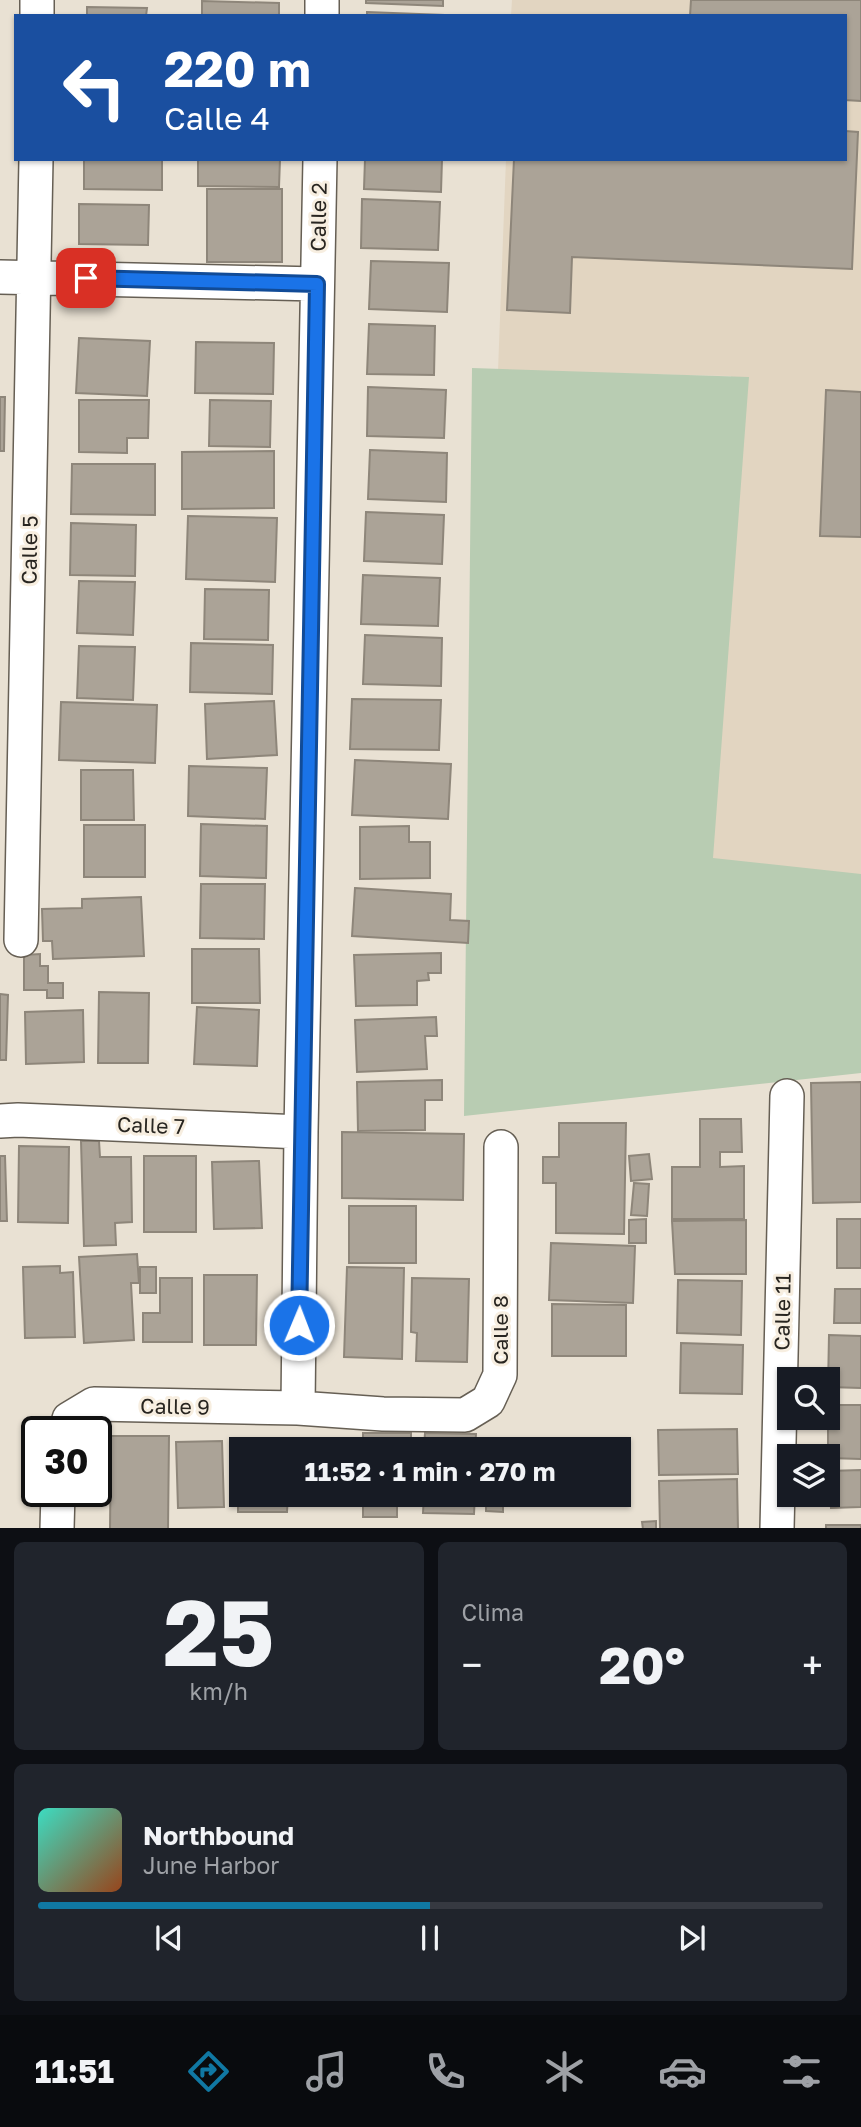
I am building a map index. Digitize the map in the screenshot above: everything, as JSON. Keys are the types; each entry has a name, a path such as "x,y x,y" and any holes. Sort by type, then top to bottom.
{"street":[{"name":"Calle 5","path":"21,940 36,161"},
{"name":"Calle 2","path":"298,1408 320,161"},
{"path":"0,277 317,284"},
{"name":"Calle 11","path":"777,1528 786,1096"},
{"name":"Calle 7","path":"0,1121 18,1119 301,1132"},
{"name":"Calle 8","path":"298,1408 383,1414 465,1415 488,1401 500,1375 501,1147"},
{"name":"Calle 9","path":"74,1416 94,1405 298,1408"},
{"path":"57,1528 58,1507"}],"shaded area":[{"path":"512,0 861,0 861,881 704,866 713,741 731,376 498,371 506,161 847,161 847,14 511,14"}],"green space":[{"path":"472,368 749,377 713,858 861,874 861,1073 464,1116"}],"building":[{"path":"366,0 443,0 443,6 366,3"},
{"path":"691,0 861,0 861,101 847,100 847,14 690,14"},
{"path":"202,1 279,3 279,14 202,14"},
{"path":"87,7 147,8 146,14 87,14"},
{"path":"367,12 419,14 367,14"},
{"path":"847,131 858,132 852,269 572,257 570,313 507,310 514,161 847,161"},
{"path":"84,161 162,161 162,190 84,189"},
{"path":"198,161 280,161 279,187 198,186"},
{"path":"365,161 442,161 441,192 364,189"},
{"path":"207,189 282,189 282,262 207,262"},
{"path":"362,199 440,202 438,250 361,248"},
{"path":"79,204 149,205 148,245 79,244"},
{"path":"371,261 449,263 447,312 369,309"},
{"path":"369,324 435,326 434,375 367,374"},
{"path":"79,338 150,341 147,396 76,393"},
{"path":"196,342 274,343 273,394 195,393"},
{"path":"368,387 446,390 444,438 367,436"},
{"path":"826,390 861,392 861,537 820,536"},
{"path":"0,397 5,397 4,451 0,451"},
{"path":"79,400 149,400 148,438 127,438 127,453 79,452"},
{"path":"210,400 271,401 270,447 209,446"},
{"path":"370,450 447,453 446,502 368,499"},
{"path":"274,451 274,508 182,509 182,452"},
{"path":"72,464 155,464 155,515 71,514"},
{"path":"366,512 444,515 442,564 364,561"},
{"path":"188,516 277,518 275,582 186,579"},
{"path":"71,523 136,525 135,576 70,575"},
{"path":"363,575 440,578 438,626 361,624"},
{"path":"79,581 135,582 133,635 77,633"},
{"path":"205,589 269,590 268,640 204,639"},
{"path":"365,635 442,638 441,686 363,684"},
{"path":"191,643 273,645 272,694 190,692"},
{"path":"79,646 135,647 133,700 77,698"},
{"path":"352,699 441,700 439,750 350,749"},
{"path":"274,701 277,755 207,759 205,704"},
{"path":"61,702 157,705 155,763 59,760"},
{"path":"355,760 451,764 448,819 352,815"},
{"path":"189,766 267,768 265,819 188,816"},
{"path":"81,770 133,770 134,820 81,820"},
{"path":"201,824 267,826 266,878 200,876"},
{"path":"84,825 145,825 145,877 84,877"},
{"path":"409,826 409,842 430,842 430,878 360,879 360,827"},
{"path":"201,884 265,884 264,939 200,938"},
{"path":"355,888 451,894 450,920 469,921 468,943 352,936"},
{"path":"141,897 144,956 53,959 52,941 43,941 42,909 82,908 82,899"},
{"path":"192,949 259,949 260,1003 192,1003"},
{"path":"441,953 441,973 428,973 429,980 417,981 417,1005 356,1006 354,955"},
{"path":"40,954 40,966 48,966 48,983 63,983 63,998 47,998 47,990 24,990 24,955"},
{"path":"99,992 149,993 148,1063 98,1063"},
{"path":"0,994 8,995 6,1060 0,1060"},
{"path":"197,1007 259,1010 257,1066 194,1064"},
{"path":"83,1010 84,1062 26,1064 25,1012"},
{"path":"436,1017 437,1036 425,1036 427,1069 357,1072 355,1020"},
{"path":"442,1080 442,1100 425,1100 425,1130 358,1131 357,1082"},
{"path":"861,1082 861,1202 813,1203 811,1083"},
{"path":"700,1119 741,1119 742,1152 720,1152 720,1167 744,1166 744,1219 672,1219 672,1167 700,1167"},
{"path":"559,1123 626,1123 624,1234 556,1233 556,1183 543,1183 543,1157 559,1157"},
{"path":"342,1132 464,1134 463,1200 342,1198"},
{"path":"81,1141 99,1141 100,1157 131,1157 132,1222 115,1223 116,1245 84,1246"},
{"path":"19,1146 69,1147 68,1223 18,1222"},
{"path":"649,1154 652,1179 631,1181 629,1156"},
{"path":"0,1156 5,1156 7,1221 0,1221"},
{"path":"144,1156 196,1156 196,1232 144,1232"},
{"path":"259,1161 262,1228 214,1229 212,1162"},
{"path":"634,1183 649,1184 647,1216 631,1215"},
{"path":"349,1206 416,1206 416,1263 349,1263"},
{"path":"646,1219 646,1243 629,1243 629,1220"},
{"path":"837,1219 861,1219 861,1268 837,1268"},
{"path":"746,1220 746,1274 675,1274 672,1221"},
{"path":"551,1243 635,1246 633,1303 549,1300"},
{"path":"137,1254 139,1283 131,1283 134,1340 84,1343 79,1257"},
{"path":"60,1266 60,1273 73,1272 75,1337 25,1338 23,1267"},
{"path":"140,1267 156,1267 156,1293 140,1293"},
{"path":"347,1267 404,1268 402,1359 344,1357"},
{"path":"204,1275 257,1275 256,1345 204,1345"},
{"path":"160,1278 192,1278 192,1342 143,1342 143,1313 160,1313"},
{"path":"412,1278 469,1279 467,1362 416,1361 417,1333 411,1332"},
{"path":"678,1280 742,1281 741,1335 677,1333"},
{"path":"835,1289 861,1289 861,1323 834,1323"},
{"path":"552,1304 626,1305 626,1356 552,1356"},
{"path":"829,1335 861,1336 861,1388 840,1387 840,1367 828,1367"},
{"path":"681,1343 743,1345 742,1394 680,1393"},
{"path":"840,1405 861,1405 861,1459 840,1458 840,1444 828,1444 828,1430 840,1430"},
{"path":"737,1429 738,1474 659,1475 658,1430"},
{"path":"363,1433 411,1433 411,1437 363,1437"},
{"path":"425,1433 476,1434 476,1437 425,1437"},
{"path":"112,1436 169,1436 168,1528 110,1528"},
{"path":"222,1441 224,1507 178,1508 176,1442"},
{"path":"861,1470 861,1507 831,1508 840,1507 840,1471"},
{"path":"737,1479 738,1528 660,1528 659,1481"},
{"path":"238,1507 287,1507 287,1512 238,1512"},
{"path":"363,1507 397,1507 397,1517 363,1517"},
{"path":"423,1507 474,1507 474,1514 423,1513"},
{"path":"486,1507 503,1507 503,1512 486,1511"},
{"path":"656,1521 656,1528 643,1528 642,1522"},
{"path":"826,1525 861,1525 861,1528 826,1528"}],"route":[{"path":"86,278 317,284 299,1325"}]}
